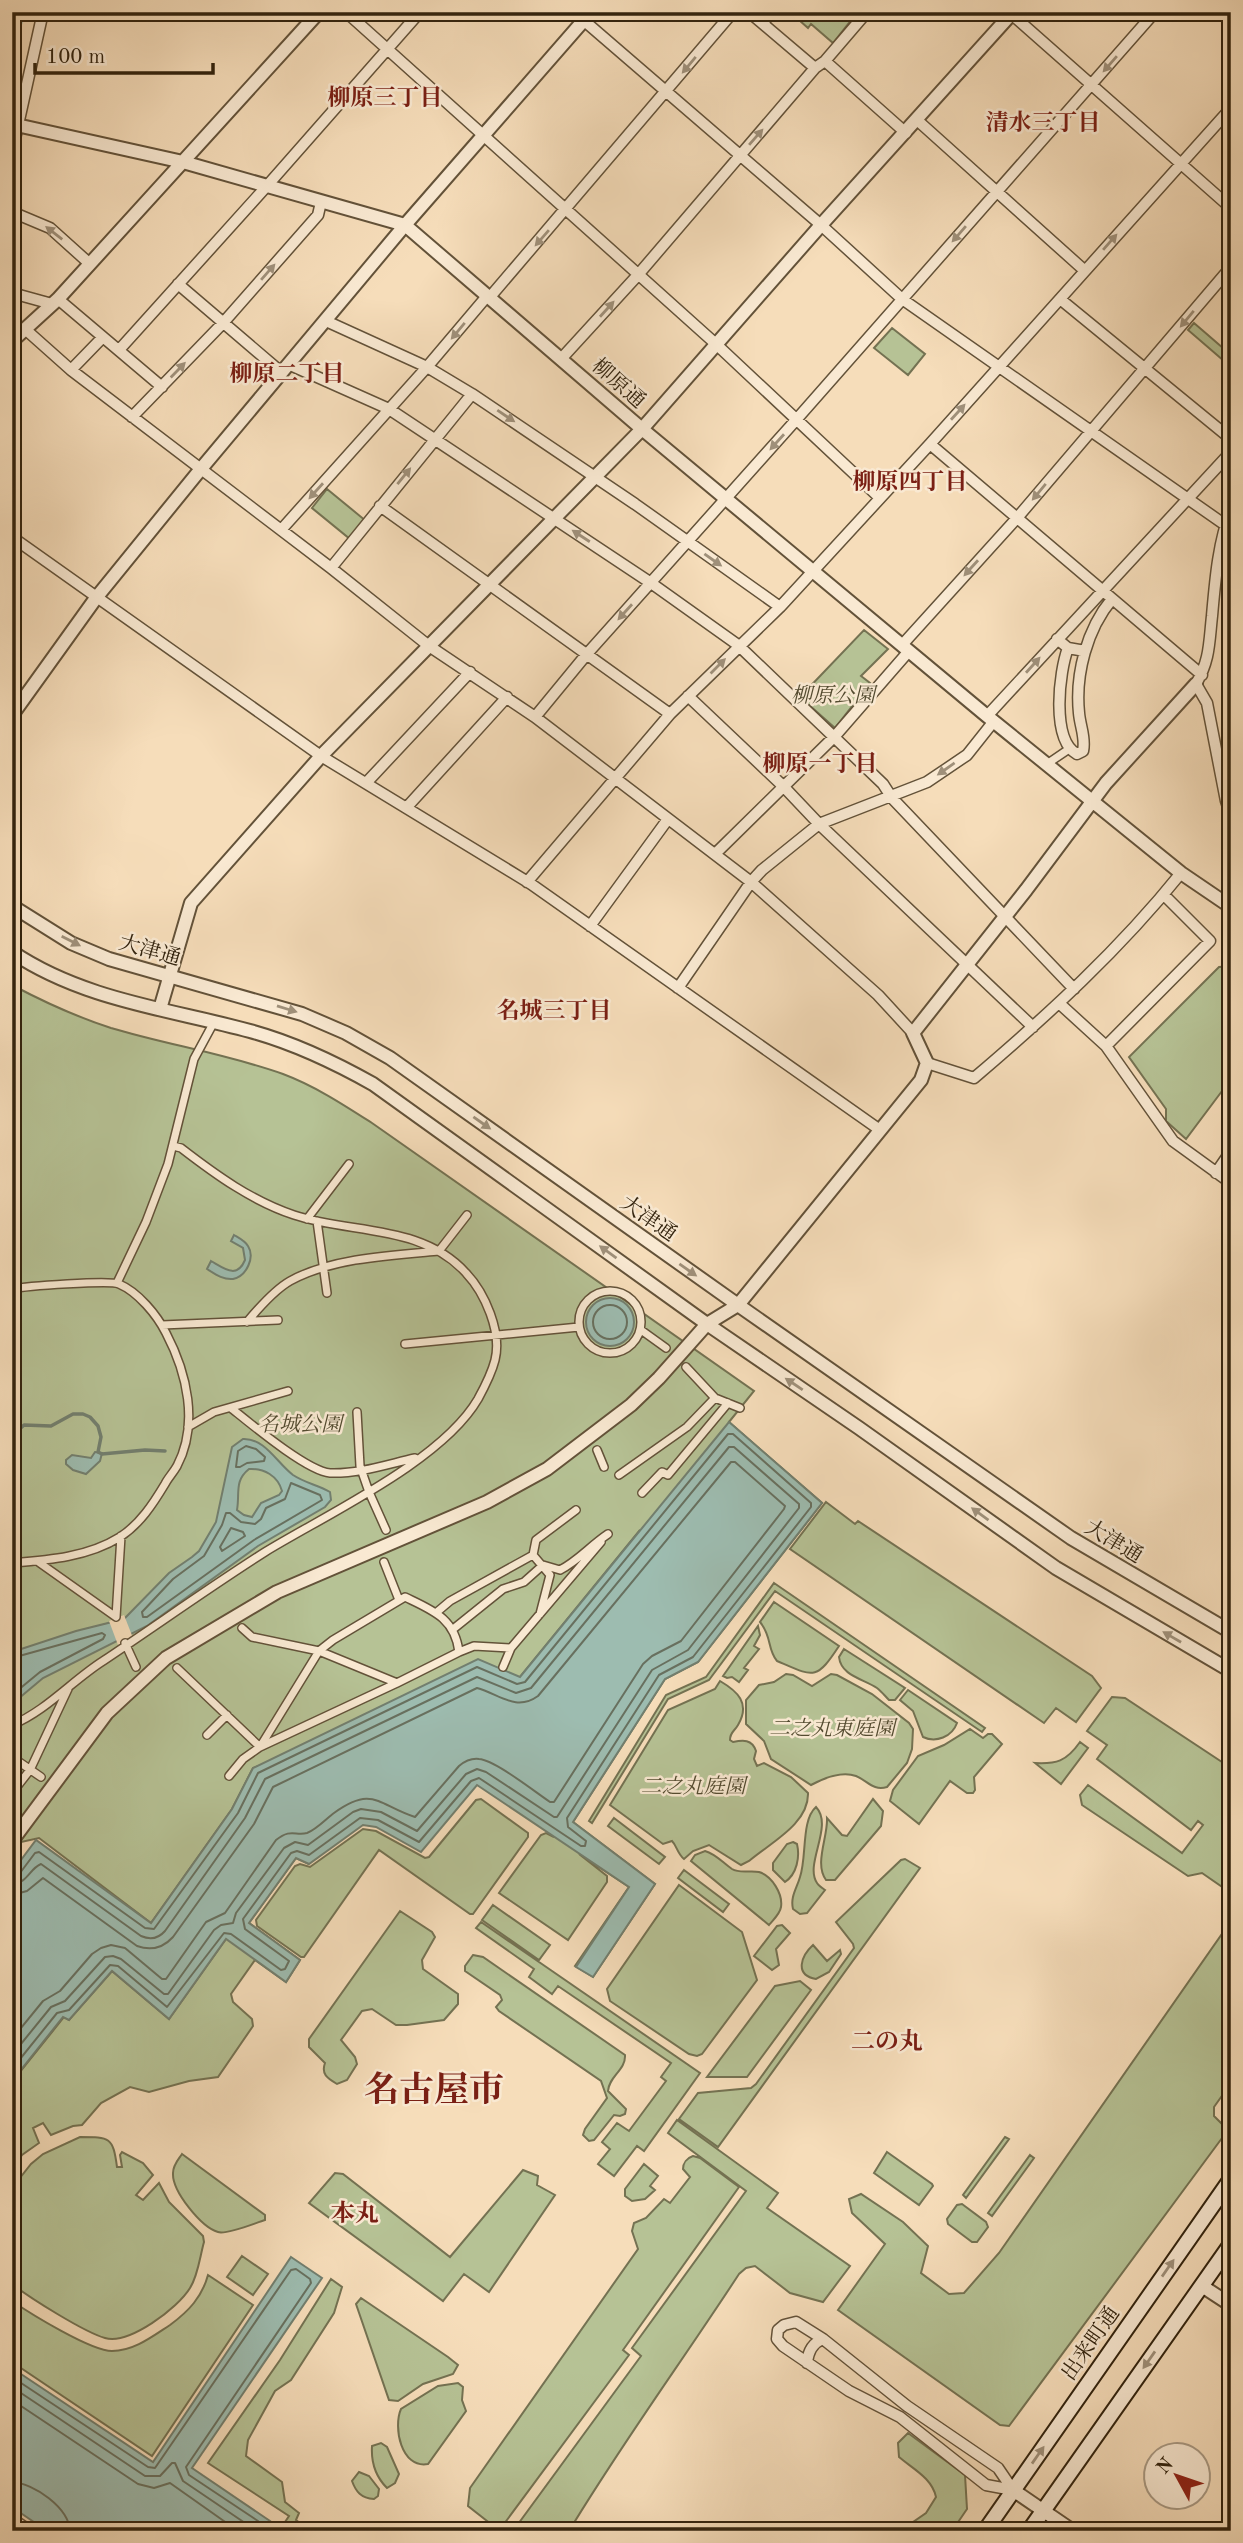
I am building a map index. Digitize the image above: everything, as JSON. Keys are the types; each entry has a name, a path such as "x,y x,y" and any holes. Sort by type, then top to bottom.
{"main road":[{"name":"出来町通","path":"985,2531 1231,2179"},
{"path":"1029,2531 1231,2244"}],"street":[{"path":"12,152 15,124 43,12"},
{"path":"12,341 55,302 319,12"},
{"path":"346,12 716,345 880,497"},
{"path":"119,350 420,12"},
{"path":"281,530 566,210 733,12"},
{"path":"749,12 815,68"},
{"path":"762,23 773,12"},
{"path":"561,359 637,276 815,68 825,61 867,12"},
{"path":"535,717 586,655 1154,12"},
{"path":"160,1009 191,903 321,756 642,429 1011,13 1090,86 1231,208"},
{"path":"12,715 96,598 200,470 582,15 666,93 821,225 902,299 1228,527"},
{"path":"825,61 906,132"},
{"path":"527,882 670,714 780,607 1231,108"},
{"path":"917,120 1084,271"},
{"name":"柳原通","path":"15,124 183,162 405,225 642,429 905,648 1181,873 1231,907"},
{"path":"132,417 223,323 318,215 321,201"},
{"path":"12,212 50,228 90,264"},
{"path":"715,855 835,736 905,648 1231,267"},
{"path":"178,284 223,323 284,368 389,409 435,437 738,645 883,784 892,798 1074,989"},
{"path":"12,293 55,302 103,337 162,387"},
{"path":"1060,299 1231,439"},
{"path":"326,320 427,367 472,394 780,607"},
{"path":"12,1841 107,1713 166,1658 277,1592 487,1502 547,1469 631,1405 707,1324 738,1305 921,1080 927,1063 914,1033 878,995 751,883 535,717 429,646 132,417 25,329"},
{"path":"71,369 103,337"},
{"path":"331,568 472,394"},
{"path":"930,444 1112,599 1199,679 1208,703 1231,816"},
{"path":"678,988 762,870 819,824 892,798 927,782 967,755 991,719 1057,639 1231,452"},
{"path":"380,506 670,714"},
{"path":"914,1033 1106,783 1199,679 1209,654 1212,615 1231,510"},
{"path":"12,537 321,756 527,882 880,1130"},
{"path":"1068,648 1061,681 1060,713 1063,738 1069,750 1077,754 1083,751 1085,743 1079,713 1079,693 1085,651 1097,621 1112,599"},
{"path":"1057,639 1068,648 1085,651"},
{"path":"367,782 470,672"},
{"path":"688,696 1033,1027"},
{"path":"407,807 507,697"},
{"path":"1047,764 1069,750"},
{"path":"590,926 668,819"},
{"path":"927,1063 974,1078 1059,1004 1164,895 1181,873"},
{"path":"1105,1046 1209,941 1164,895"},
{"name":"大津通","path":"12,906 71,943 109,959 302,1014 346,1033 390,1058 1071,1538 1231,1632"},
{"path":"12,952 56,976 94,992 291,1044 330,1060 373,1084 707,1324 1056,1568 1231,1671"},
{"path":"1059,1004 1105,1046 1173,1141 1231,1183"},
{"path":"117,1283 146,1222 173,1146 194,1059 214,1022"},
{"path":"12,1725 126,1644 264,1553 369,1492 419,1458 450,1433 478,1399 496,1360 496,1334 477,1286 460,1267 439,1251 398,1235 307,1219 274,1208 247,1194 181,1148 173,1146"},
{"path":"1216,1173 1231,1151"},
{"path":"307,1219 349,1164"},
{"path":"247,1322 280,1288 323,1269 372,1259 439,1251 467,1215"},
{"path":"317,1221 327,1293"},
{"path":"603,1292 619,1292 634,1302 639,1310 640,1330 636,1340 629,1348 619,1353 608,1354 588,1345 579,1326 579,1317 587,1301 603,1292 611,1282"},
{"path":"12,1289 42,1284 65,1286 117,1283 138,1297 162,1325 176,1351 183,1371 189,1411 188,1427 177,1466 141,1519 121,1536 93,1551 12,1563"},
{"path":"162,1325 278,1320"},
{"path":"405,1345 579,1326"},
{"path":"640,1330 666,1348"},
{"path":"686,1367 715,1398 740,1408"},
{"path":"188,1427 214,1412 288,1391"},
{"path":"619,1475 687,1427 715,1398"},
{"path":"642,1493 662,1472 668,1475 728,1403"},
{"path":"231,1408 262,1433 316,1469 329,1473 386,1466 419,1458"},
{"path":"357,1412 361,1469 386,1530"},
{"path":"597,1450 604,1467"},
{"path":"437,1612 450,1601 533,1555 536,1541 576,1510"},
{"path":"503,1667 511,1648 608,1534 589,1547 575,1563 560,1570 542,1565"},
{"path":"36,1560 116,1617 121,1536"},
{"path":"533,1555 550,1574 540,1614"},
{"path":"384,1562 399,1600"},
{"path":"452,1630 486,1601 503,1589 524,1582 542,1565"},
{"path":"260,1747 319,1651 405,1597 437,1612 452,1630 459,1651"},
{"path":"242,1628 252,1637 319,1651 397,1683"},
{"path":"126,1644 136,1667"},
{"path":"229,1776 243,1759 260,1747 459,1651 474,1646 511,1648"},
{"path":"177,1668 260,1747"},
{"path":"12,1793 30,1770 69,1686"},
{"path":"207,1735 227,1715"},
{"path":"12,1757 41,1777"},
{"path":"1202,2286 1231,2305"},
{"path":"1013,2490 986,2485 900,2417 849,2391 807,2363 777,2339 778,2330 784,2325 796,2322 823,2339 907,2406 998,2468 1013,2490 1073,2531"},
{"path":"807,2363 808,2353 823,2339"},
{"path":"12,2519 30,2531"}],"green space":[{"path":"790,12 844,12 852,19 833,43 811,24 808,28"},
{"path":"1194,323 1231,355 1231,367 1188,330"},
{"path":"892,328 925,354 908,375 874,348"},
{"path":"327,489 366,521 350,539 312,508"},
{"name":"柳原公園","path":"864,630 888,649 861,676 870,683 835,728 800,697"},
{"path":"1231,966 1231,1079 1186,1139 1166,1121 1166,1109 1129,1057 1219,967"},
{"name":"名城公園","path":"12,985 61,1009 111,1028 283,1074 318,1090 361,1116 754,1391 729,1422 822,1503 698,1662 665,1679 573,1822 655,1884 593,1977 575,1966 629,1887 579,1854 607,1876 607,1882 568,1940 499,1893 541,1835 546,1833 554,1837 548,1833 640,1530 520,1677 253,1768 232,1809 151,1923 39,1838 12,1844"},
{"path":"826,1502 855,1524 858,1521 1092,1676 1101,1688 1076,1722 1056,1708 1044,1723 790,1549"},
{"path":"774,1583 985,1728 982,1732 775,1591 709,1680 668,1699 592,1823 589,1821 666,1695 706,1677"},
{"path":"774,1602 839,1646 819,1670 807,1673 777,1661 760,1622"},
{"path":"758,1626 760,1635 754,1646 759,1649 744,1668 748,1670 739,1682 732,1677 723,1676"},
{"path":"844,1649 905,1688 895,1700 889,1700 877,1688 844,1669 839,1657"},
{"name":"二之丸東庭園","path":"786,1674 812,1686 831,1674 837,1675 872,1694 909,1723 913,1729 912,1749 907,1763 887,1787 874,1787 856,1776 844,1774 811,1785 771,1759 764,1741 746,1724 746,1700 759,1685 774,1682"},
{"name":"二之丸庭園","path":"720,1681 737,1694 742,1704 742,1717 730,1740 750,1742 756,1751 754,1759 757,1766 764,1763 791,1777 808,1793 802,1814 787,1832 741,1865 709,1845 693,1851 684,1859 672,1841 663,1844 610,1805 668,1710 715,1689"},
{"path":"908,1690 957,1723 955,1728 938,1739 923,1737 913,1711 900,1700"},
{"path":"1112,1697 1125,1698 1231,1768 1231,1893 1202,1873 1188,1876 1082,1805 1080,1795 1088,1785 1182,1853 1203,1825 1198,1821 1191,1830 1097,1759 1107,1745 1087,1731"},
{"path":"970,1729 983,1738 992,1734 1002,1744 974,1777 973,1793 967,1793 950,1781 919,1824 890,1801 893,1790 918,1756 944,1745"},
{"path":"1080,1742 1088,1748 1061,1784 1035,1763 1049,1763 1065,1758"},
{"path":"481,1799 528,1833 528,1837 473,1914 379,1850 304,1957 257,1926 256,1920 295,1866 300,1864 310,1867 363,1829 376,1831 425,1858 429,1857 476,1800"},
{"path":"873,1799 883,1811 881,1826 835,1880 826,1880 821,1858 827,1818 842,1835 847,1836"},
{"path":"816,1807 822,1824 814,1875 825,1890 807,1913 800,1914 793,1909 792,1900 802,1869 808,1821"},
{"path":"614,1818 665,1857 659,1864 608,1826"},
{"path":"787,1844 797,1844 798,1860 795,1870 785,1882 773,1870 773,1863"},
{"path":"705,1851 735,1870 759,1872 772,1881 778,1891 781,1907 769,1925 691,1861 695,1855"},
{"path":"291,1853 309,1864 296,1858 249,1923 300,1960 286,1982 255,1960 231,1994 233,2002 252,2019 253,2026 218,2077 189,2081 149,2092 130,2087 101,2103 82,2125 51,2135 43,2123 33,2128 39,2143 22,2155 12,2167 12,2082 64,2017 69,2020 112,1971 169,2019 226,1939 242,1930"},
{"path":"905,1859 920,1868 718,2147 679,2119 698,2093 751,2088 756,2084 854,1948 836,1922"},
{"path":"684,1870 729,1904 723,1912 678,1878"},
{"path":"679,1885 742,1932 757,1980 702,2054 697,2056 689,2054 610,2001 607,1989"},
{"path":"493,1905 550,1945 539,1960 482,1920"},
{"path":"400,1911 432,1932 435,1937 422,1960 423,1969 458,1994 458,2004 444,2020 407,2025 396,2025 372,2009 362,2011 341,2040 355,2057 357,2064 347,2080 337,2084 326,2075 325,2063 309,2047 309,2039"},
{"path":"1231,1921 1231,2083 1214,2107 1214,2116 1225,2127 1225,2134 1009,2426 1000,2425 838,2310 885,2244 852,2213 849,2199 861,2194 903,2222 928,2246 921,2273 949,2294 964,2293 999,2253"},
{"path":"481,1922 700,2073 644,2151 637,2146 614,2176 598,2164 610,2149 602,2142 617,2123 629,2131 666,2081 661,2077 671,2063 558,1986 552,1994 529,1977 534,1969 476,1928"},
{"path":"782,1925 790,1933 776,1949 779,1965 772,1970 754,1956 777,1926"},
{"path":"813,1945 827,1961 840,1950 841,1954 829,1972 816,1979 809,1977 802,1969 805,1954"},
{"path":"473,1955 483,1957 625,2055 623,2065 611,2081 608,2091 626,2109 625,2114 614,2115 594,2140 589,2141 583,2135 607,2098 601,2081 499,2011 496,2007 502,2000 500,1995 465,1971 465,1966"},
{"path":"800,1981 811,1990 747,2077 707,2077 775,1986"},
{"path":"677,2120 778,2193 767,2208 850,2266 823,2302 790,2293 755,2266 746,2268 739,2274 631,2434 569,2531 513,2531 641,2356 632,2348 746,2191 668,2133"},
{"path":"80,2137 98,2137 108,2141 114,2150 117,2167 122,2167 122,2152 143,2163 153,2175 136,2195 143,2200 159,2183 169,2202 203,2236 197,2272 184,2296 152,2323 139,2331 115,2339 105,2338 84,2329 12,2284 12,2188 31,2164 43,2154"},
{"path":"1005,2137 1009,2139 966,2198 963,2195"},
{"path":"887,2152 932,2184 919,2205 874,2173"},
{"path":"182,2154 265,2215 265,2220 222,2232 211,2229 196,2216 177,2189 173,2173"},
{"path":"1030,2155 1034,2158 992,2216 988,2213"},
{"path":"693,2156 700,2158 739,2187 623,2350 629,2355 501,2528 496,2528 468,2506 470,2488 638,2249 632,2231 634,2223 646,2218 664,2199 670,2203 690,2177 683,2167"},
{"path":"644,2164 658,2176 650,2186 655,2190 645,2199 632,2201 625,2196 625,2189"},
{"path":"523,2170 538,2176 537,2185 555,2195 489,2292 464,2274 443,2301 309,2203 335,2173 343,2174 450,2257"},
{"path":"962,2204 986,2222 988,2227 977,2242 972,2242 948,2224 947,2219 957,2205"},
{"path":"242,2256 268,2274 253,2295 227,2277"},
{"path":"208,2275 253,2305 152,2456 12,2362 12,2301 76,2339 102,2349 120,2350 143,2342 183,2314 198,2297"},
{"path":"331,2279 342,2287 334,2313 291,2380 275,2391 248,2440 246,2456 282,2482 285,2502 299,2513 296,2520 306,2528 306,2531 279,2531 289,2516 208,2463 280,2360"},
{"path":"361,2298 458,2365 453,2374 423,2384 398,2401 389,2400 356,2304"},
{"path":"458,2383 463,2387 462,2400 466,2411 428,2464 411,2460 405,2454 399,2436 401,2409 438,2386"},
{"path":"908,2433 965,2475 967,2509 952,2531 900,2531 926,2513 936,2497 926,2479 899,2457 898,2443"},
{"path":"381,2443 387,2447 399,2474 395,2483 387,2488 377,2474 372,2458 372,2446"},
{"path":"359,2472 369,2476 379,2489 378,2496 374,2499 362,2496 355,2488 352,2481"}],"water":[{"path":"234,1235 244,1241 251,1255 242,1274 226,1279 207,1269 211,1261 230,1271 242,1266 245,1260 243,1248 231,1241"},
{"path":"610,1298 627,1305 634,1322 627,1339 610,1346 593,1339 586,1322 593,1305"},
{"path":"729,1422 822,1503 698,1662 665,1679 573,1822 655,1884 593,1977 576,1967 629,1887 477,1785 421,1852 376,1827 363,1825 309,1864 296,1858 249,1923 300,1960 286,1982 226,1939 169,2019 112,1971 69,2020 63,2017 12,2081 12,1872 36,1840 151,1923 232,1809 253,1768 478,1659 520,1677"},
{"path":"243,1439 258,1443 293,1475 330,1492 331,1500 325,1507 258,1546 147,1626 43,1678 12,1704 12,1652 124,1619 169,1573 199,1551 216,1522 232,1447","holes":["249,1469 274,1477 282,1491 261,1503 252,1517 237,1510 238,1488 244,1474"]},
{"path":"95,1452 102,1453 100,1461 86,1474 73,1470 66,1464 66,1460 72,1455 91,1458"},
{"path":"291,2257 322,2278 192,2468 270,2521 263,2531 47,2531 12,2507 12,2368 153,2462"}],"pier":[{"path":"124,1615 133,1638 118,1645 109,1621"}],"waterway":[{"path":"12,22 14,12"},
{"path":"12,1436 24,1425 51,1426 73,1414 83,1414 98,1426 101,1437 98,1452 102,1454 165,1451"}],"railway":[{"path":"1231,643 1231,713"}],"district":[{"name":"柳原三丁目","path":"385,97"},
{"name":"清水三丁目","path":"1043,122"},
{"name":"柳原二丁目","path":"287,373"},
{"name":"柳原四丁目","path":"910,481"},
{"name":"柳原一丁目","path":"820,763"},
{"name":"名城三丁目","path":"554,1010"},
{"name":"二の丸","path":"887,2041"},
{"name":"名古屋市","path":"434,2089"},
{"name":"本丸","path":"355,2213"}]}
